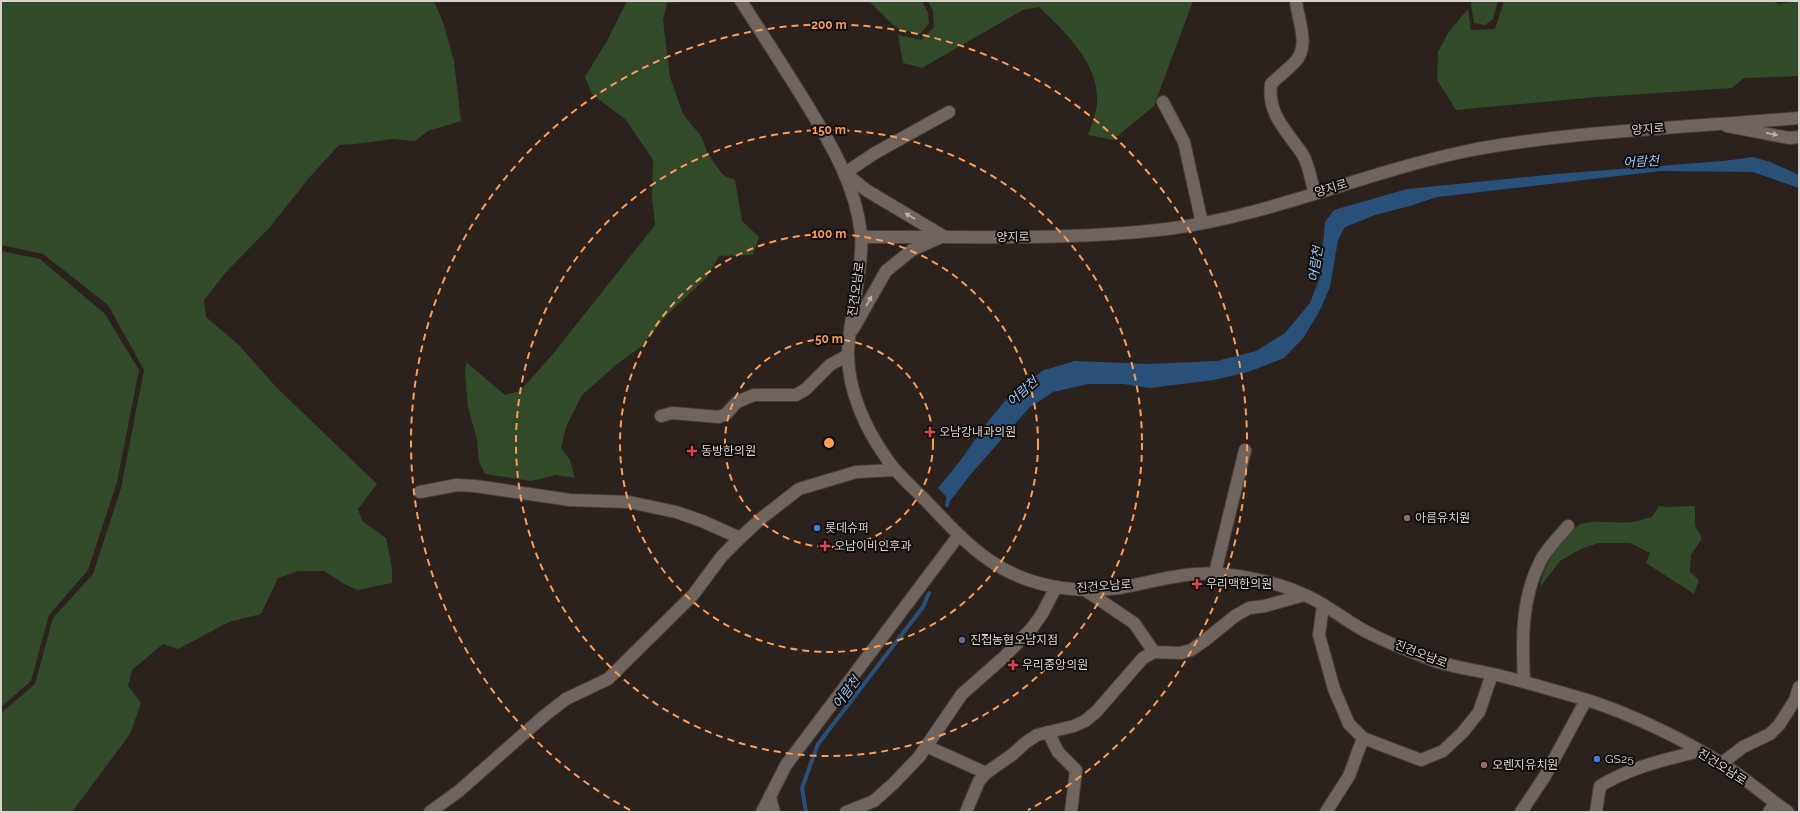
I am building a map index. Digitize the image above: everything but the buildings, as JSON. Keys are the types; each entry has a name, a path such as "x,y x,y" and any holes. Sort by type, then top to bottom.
{"street":[{"name":"진건오남로","path":"741,1 825,134 845,173 852,193 862,237 860,267 848,356 850,376 860,410 885,457 895,470 959,535 990,560 1005,570 1038,583 1085,590 1116,588 1188,574 1215,573 1266,582 1304,595 1323,604 1344,619 1374,636 1438,662 1524,682 1586,700 1624,714 1722,763 1772,808 1788,812"},
{"path":"1296,1 1303,40 1301,53 1294,63 1270,84 1269,96 1281,127 1304,156 1315,193"},
{"path":"1163,102 1184,142 1202,223"},
{"path":"944,236 866,190 845,173 875,154 949,112"},
{"name":"양지로","path":"862,237 944,236 996,238 1057,236 1160,229 1202,223 1315,193 1407,165 1468,150 1535,139 1634,129 1799,118"},
{"path":"1720,124 1789,138 1799,137"},
{"path":"850,335 886,271 912,250 944,236"},
{"path":"661,416 672,414 719,417 726,414 737,402 754,395 796,395 806,389 830,365 848,356"},
{"path":"1215,573 1245,450"},
{"path":"430,812 459,791 544,716 566,699 608,679 693,595 722,556 740,538 799,488 856,472 895,470"},
{"path":"420,492 457,485 476,486 570,500 629,502 676,512 702,521 740,538"},
{"path":"1524,682 1522,635 1530,588 1540,561 1568,526"},
{"path":"762,812 786,765 959,535"},
{"path":"846,812 874,801 919,757 962,694 1004,657 1032,628 1042,614 1056,586"},
{"path":"1085,590 1134,623 1154,652"},
{"path":"966,812 980,781 986,773 1013,754 1024,743 1037,735 1074,726 1085,721 1096,712 1143,658 1154,652 1181,653 1191,650 1235,616 1249,608 1265,606 1304,595"},
{"path":"1323,604 1319,635 1334,690 1349,724 1363,738 1421,760 1443,751 1463,732 1479,712 1492,674"},
{"path":"1722,763 1743,747 1770,734 1779,725 1795,700 1799,687"},
{"path":"1521,812 1545,776 1586,700"},
{"path":"1048,732 1058,752 1076,770 1071,812"},
{"path":"1326,812 1349,776 1363,738"},
{"path":"926,746 986,773"},
{"path":"1596,812 1600,786 1620,774 1648,764 1699,751"},
{"path":"770,797 774,812"}],"green space":[{"path":"1,1 434,1 443,22 454,61 461,121 428,131 415,141 393,139 339,145 308,179 270,227 227,271 204,300 206,317 239,345 276,387 377,484 358,509 362,521 386,538 392,568 392,583 358,590 346,585 324,571 298,571 278,578 261,614 229,622 178,649 163,644 132,670 128,686 141,703 130,734 72,812 1,812 1,713 35,684 53,618 93,574 121,488 144,370 108,305 43,254 1,245"},
{"path":"627,1 687,1 667,3 663,20 670,77 683,114 701,136 708,154 723,175 735,180 742,221 759,237 753,255 719,256 707,277 666,316 642,346 616,365 582,395 566,427 561,448 570,460 575,478 556,475 531,481 485,474 479,462 477,440 468,407 465,373 466,362 505,395 520,391 553,354 655,225 652,198 653,160 626,120 592,94 585,77 608,39"},
{"path":"869,1 922,1 928,13 929,23 920,34 901,30 892,24"},
{"path":"928,1 1193,1 1154,106 1113,140 1088,135 1097,106 1096,88 1092,74 1078,49 1039,7 1023,10 922,68 903,63 898,35 921,40 934,27 933,11"},
{"path":"1472,1 1498,1 1493,19 1485,25 1474,23 1471,5"},
{"path":"1504,1 1772,1 1779,4 1799,1 1799,76 1744,78 1732,88 1597,97 1456,110 1437,80 1438,52 1448,33 1468,9 1471,30 1495,29"},
{"path":"1,251 40,259 105,314 139,370 117,482 88,570 49,615 31,681 1,707"},
{"path":"1659,506 1695,506 1695,526 1702,538 1691,555 1690,572 1699,580 1694,594 1646,563 1650,553 1630,543 1598,543 1581,549 1560,561 1540,587 1549,561 1554,552 1574,528 1581,524 1587,523 1636,522 1652,517"}],"water":[{"path":"1753,157 1770,162 1799,175 1799,188 1753,172 1661,171 1437,197 1375,215 1345,227 1338,240 1330,287 1320,310 1304,337 1284,358 1248,372 1214,380 1150,388 1123,384 1088,384 1053,392 1029,408 971,474 950,501 938,488 960,461 989,420 1012,393 1044,370 1075,361 1148,364 1217,361 1256,351 1285,333 1310,303 1320,277 1325,222 1334,210 1407,189 1556,174 1723,161"}],"waterway":[{"name":"어람천","path":"947,505 949,494"},
{"name":"어람천","path":"806,812 802,788 818,744 923,607 929,593"}],"place":[{"name":"오남강내과의원","path":"930,432"},
{"name":"동방한의원","path":"692,451"},
{"name":"아름유치원","path":"1407,518"},
{"name":"롯데슈퍼","path":"817,528"},
{"name":"오남이비인후과","path":"825,546"},
{"name":"우리맥한의원","path":"1197,584"},
{"name":"진접농협오남지점","path":"962,640"},
{"name":"우리중앙의원","path":"1013,665"},
{"name":"GS25","path":"1597,759"},
{"name":"오렌지유치원","path":"1484,765"}]}
